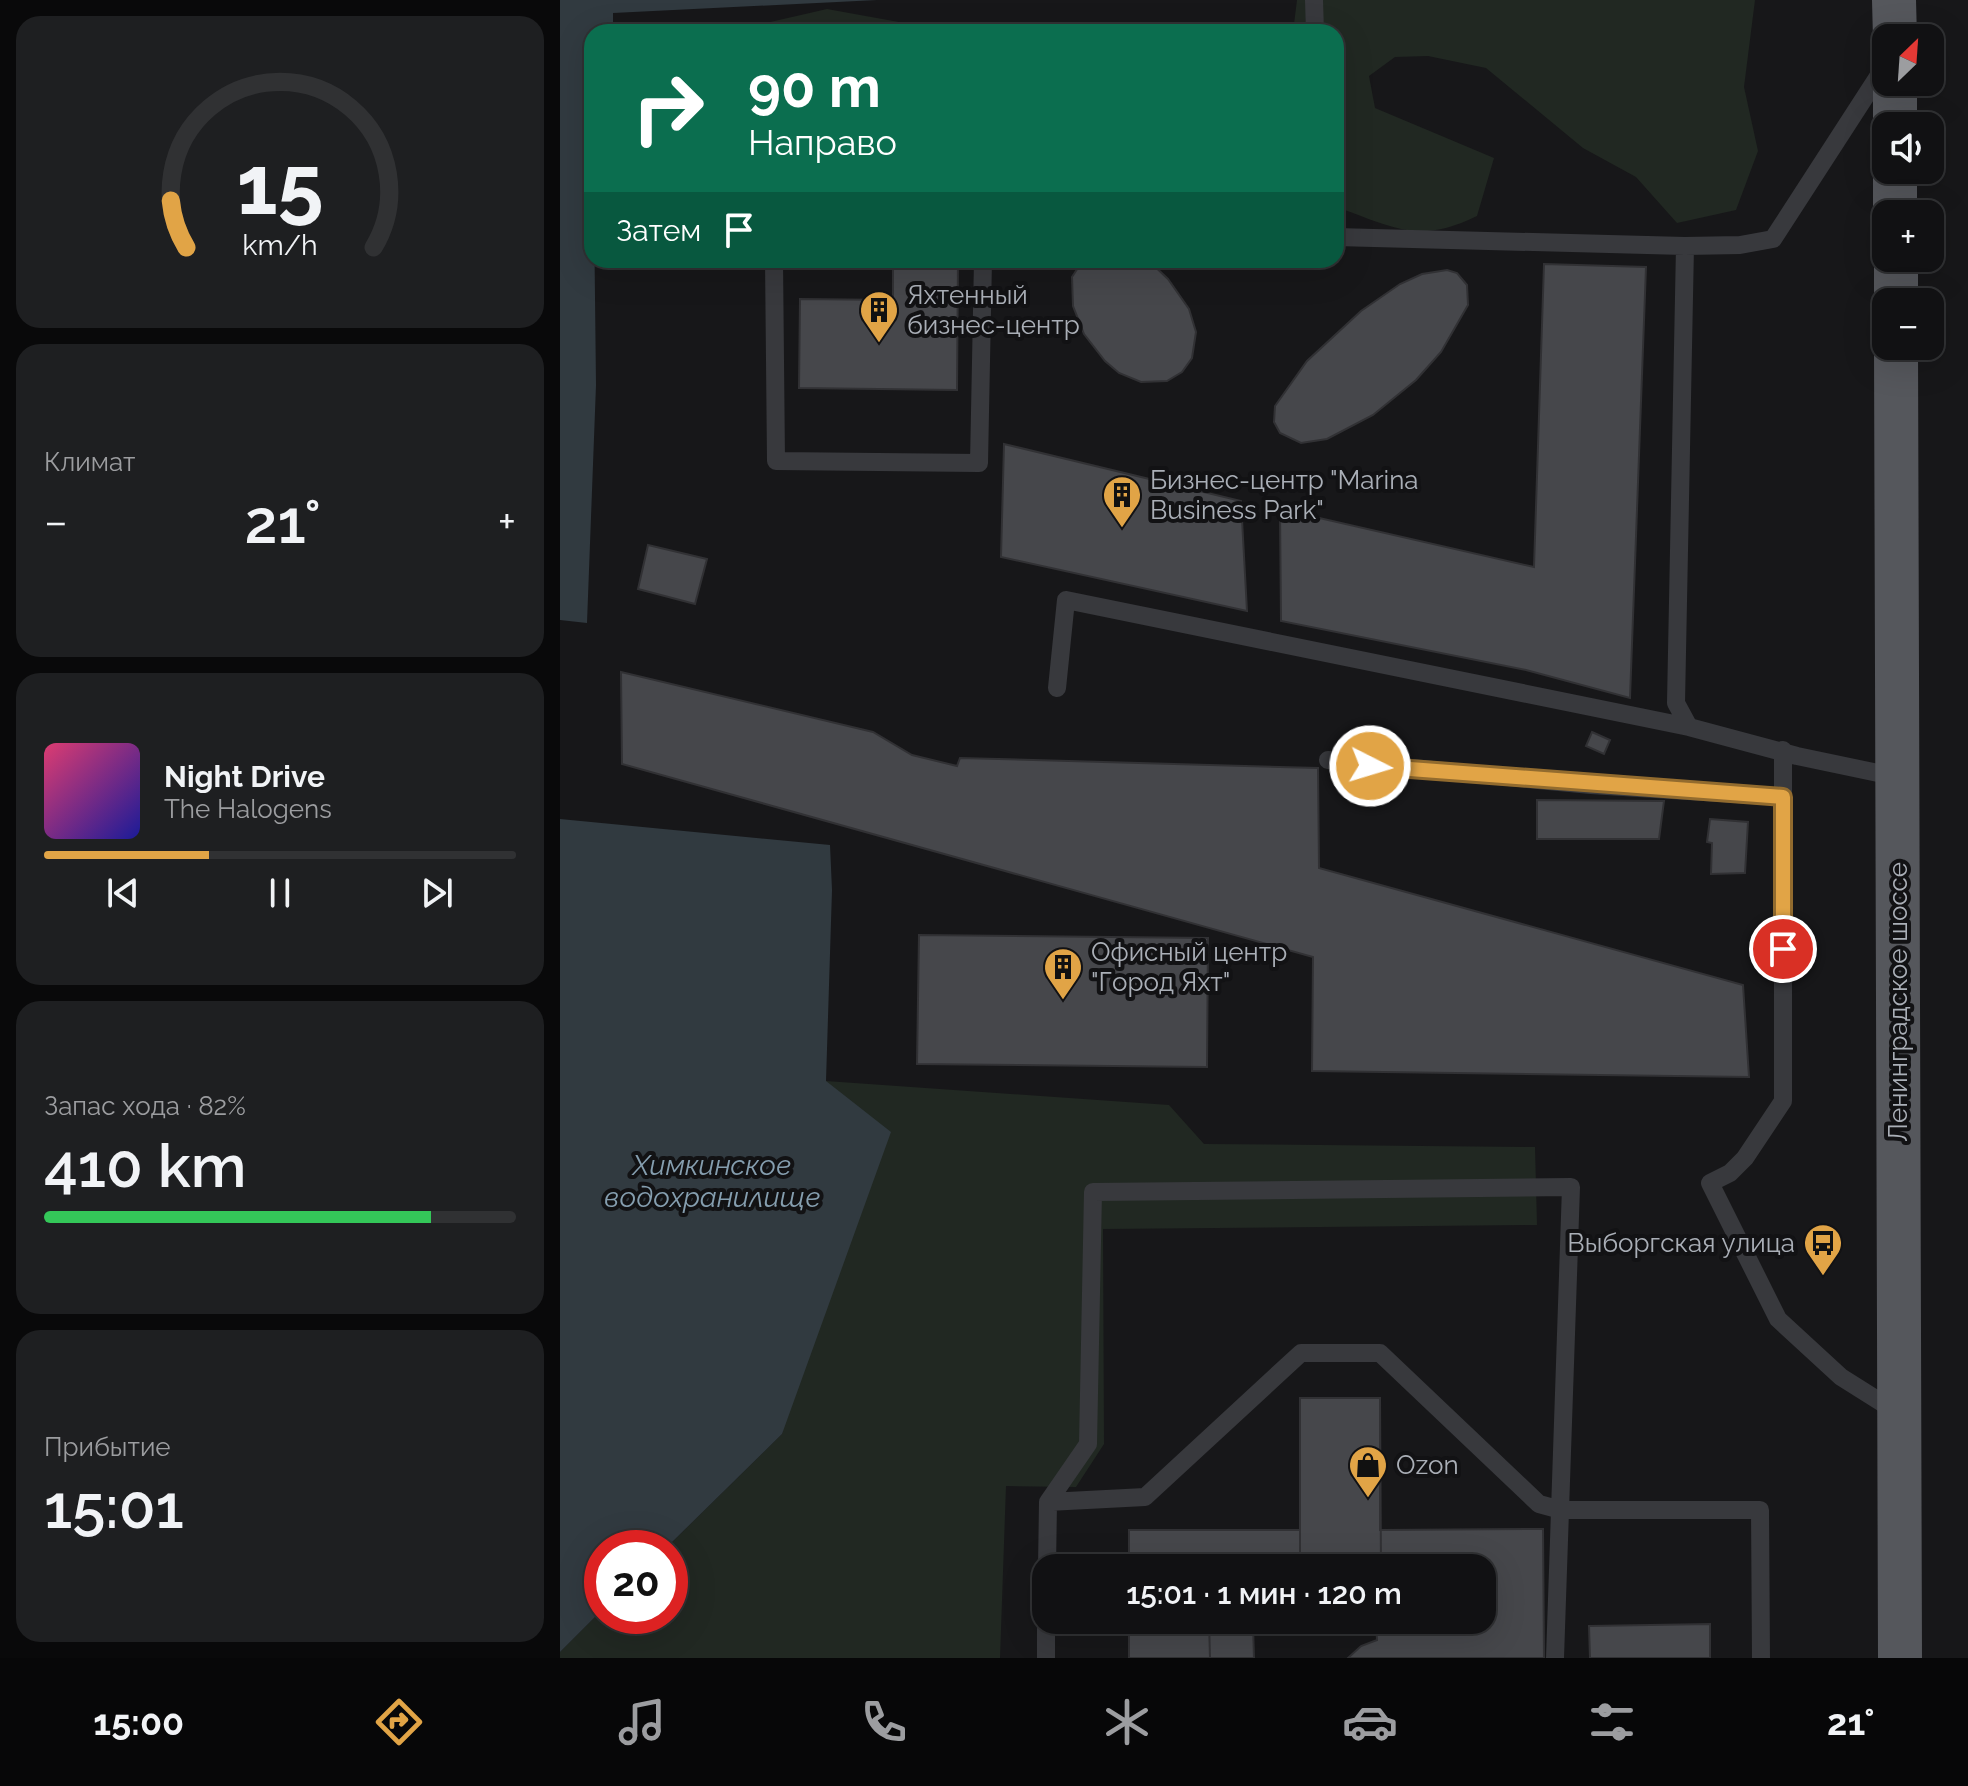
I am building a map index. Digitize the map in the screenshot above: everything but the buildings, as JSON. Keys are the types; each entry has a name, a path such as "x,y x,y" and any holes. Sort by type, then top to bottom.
{"main road":[{"path":"1894,0 1895,24"},
{"name":"Ленинградское шоссе","path":"1896,360 1900,1658"}],"lane":[{"path":"1314,0 1315,24"},
{"path":"1344,237 1685,246 1740,245 1773,239 1872,86"},
{"path":"1685,246 1676,703 1689,727"},
{"path":"774,268 776,461 979,463 983,268"},
{"path":"1057,688 1066,600 1689,727 1797,756 1897,777"},
{"path":"1783,750 1783,1101 1745,1158 1730,1173 1710,1183 1778,1319 1841,1377 1900,1413"},
{"path":"1328,760 1575,783 1783,797"},
{"path":"1047,1554 1048,1502 1088,1444 1093,1192 1571,1187 1555,1658"},
{"path":"1048,1502 1145,1497 1301,1353 1380,1353 1539,1504 1561,1510 1760,1510 1761,1658"},
{"path":"1046,1634 1046,1658"}],"shaded area":[{"path":"1297,0 1755,0 1744,87 1758,151 1736,210 1677,223 1636,177 1583,148 1486,68 1428,56 1395,57 1369,76 1375,108 1494,158 1477,216 1438,230 1406,230 1391,226 1344,210 1344,24 1294,24"},
{"path":"827,9 910,24 764,24"},
{"path":"826,1081 1169,1105 1204,1144 1535,1147 1537,1225 1103,1229 1104,1444 1076,1487 1006,1486 1000,1658 560,1658 560,1652 584,1628 584,1634 688,1634 688,1530 684,1530 782,1434"}],"water":[{"path":"560,0 877,0 613,13 613,24 584,24 584,268 595,268 596,385 587,623 560,620"},
{"name":"Химкинское водохранилище","path":"560,819 830,845 832,890 826,1081 891,1132 782,1434 684,1530 584,1530 584,1628 560,1652"}],"place":[{"name":"Яхтенный бизнес-центр","path":"879,344"},
{"name":"Бизнес-центр \"Marina Business Park\"","path":"1122,529"},
{"name":"Офисный центр \"Город Яхт\"","path":"1063,1001"},
{"name":"Выборгская улица","path":"1823,1277"},
{"name":"Ozon","path":"1368,1499"}],"route":[{"path":"1370,766 1680,792 1783,797 1783,949"}]}
